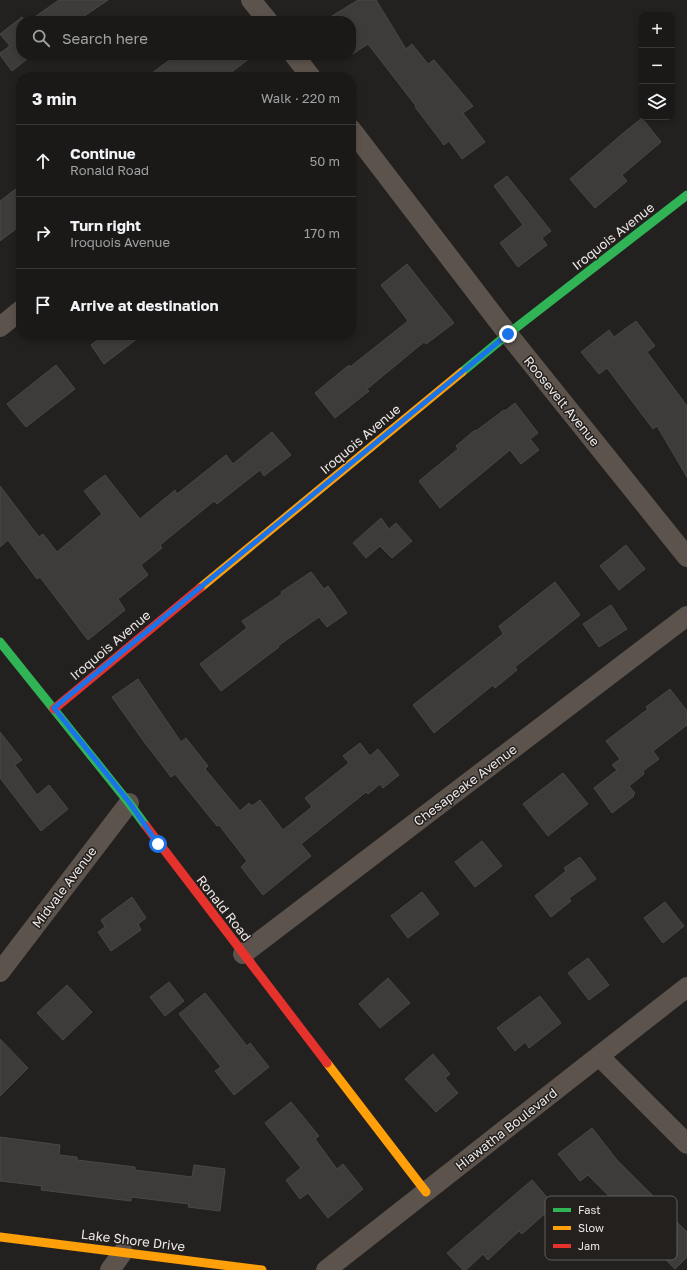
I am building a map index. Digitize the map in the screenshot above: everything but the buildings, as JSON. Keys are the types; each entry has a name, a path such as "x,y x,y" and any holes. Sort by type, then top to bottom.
{"street":[{"path":"251,0 264,16"},
{"path":"298,60 307,72"},
{"name":"Roosevelt Avenue","path":"356,136 508,334 687,557"},
{"name":"Iroquois Avenue","path":"54,708 508,334 687,195"},
{"path":"0,327 16,314"},
{"name":"Chesapeake Avenue","path":"243,954 687,616"},
{"name":"Ronald Road","path":"0,642 129,802 158,844 426,1192"},
{"name":"Midvale Avenue","path":"0,972 129,802"},
{"name":"Hiawatha Boulevard","path":"326,1270 687,987"},
{"path":"599,1056 687,1144"},
{"name":"Lake Shore Drive","path":"0,1237 262,1270"},
{"path":"110,1270 123,1252"}],"traffic: fast":[{"path":"462,372 508,334 687,195"},
{"path":"0,642 146,826"}],"traffic: slow":[{"path":"200,588 462,372"},
{"path":"327,1063 426,1192"},
{"path":"0,1237 262,1270"}],"traffic: jam":[{"path":"54,709 200,588"},
{"path":"146,826 327,1063"}],"route":[{"path":"158,844 129,802 54,708 508,334"}]}
